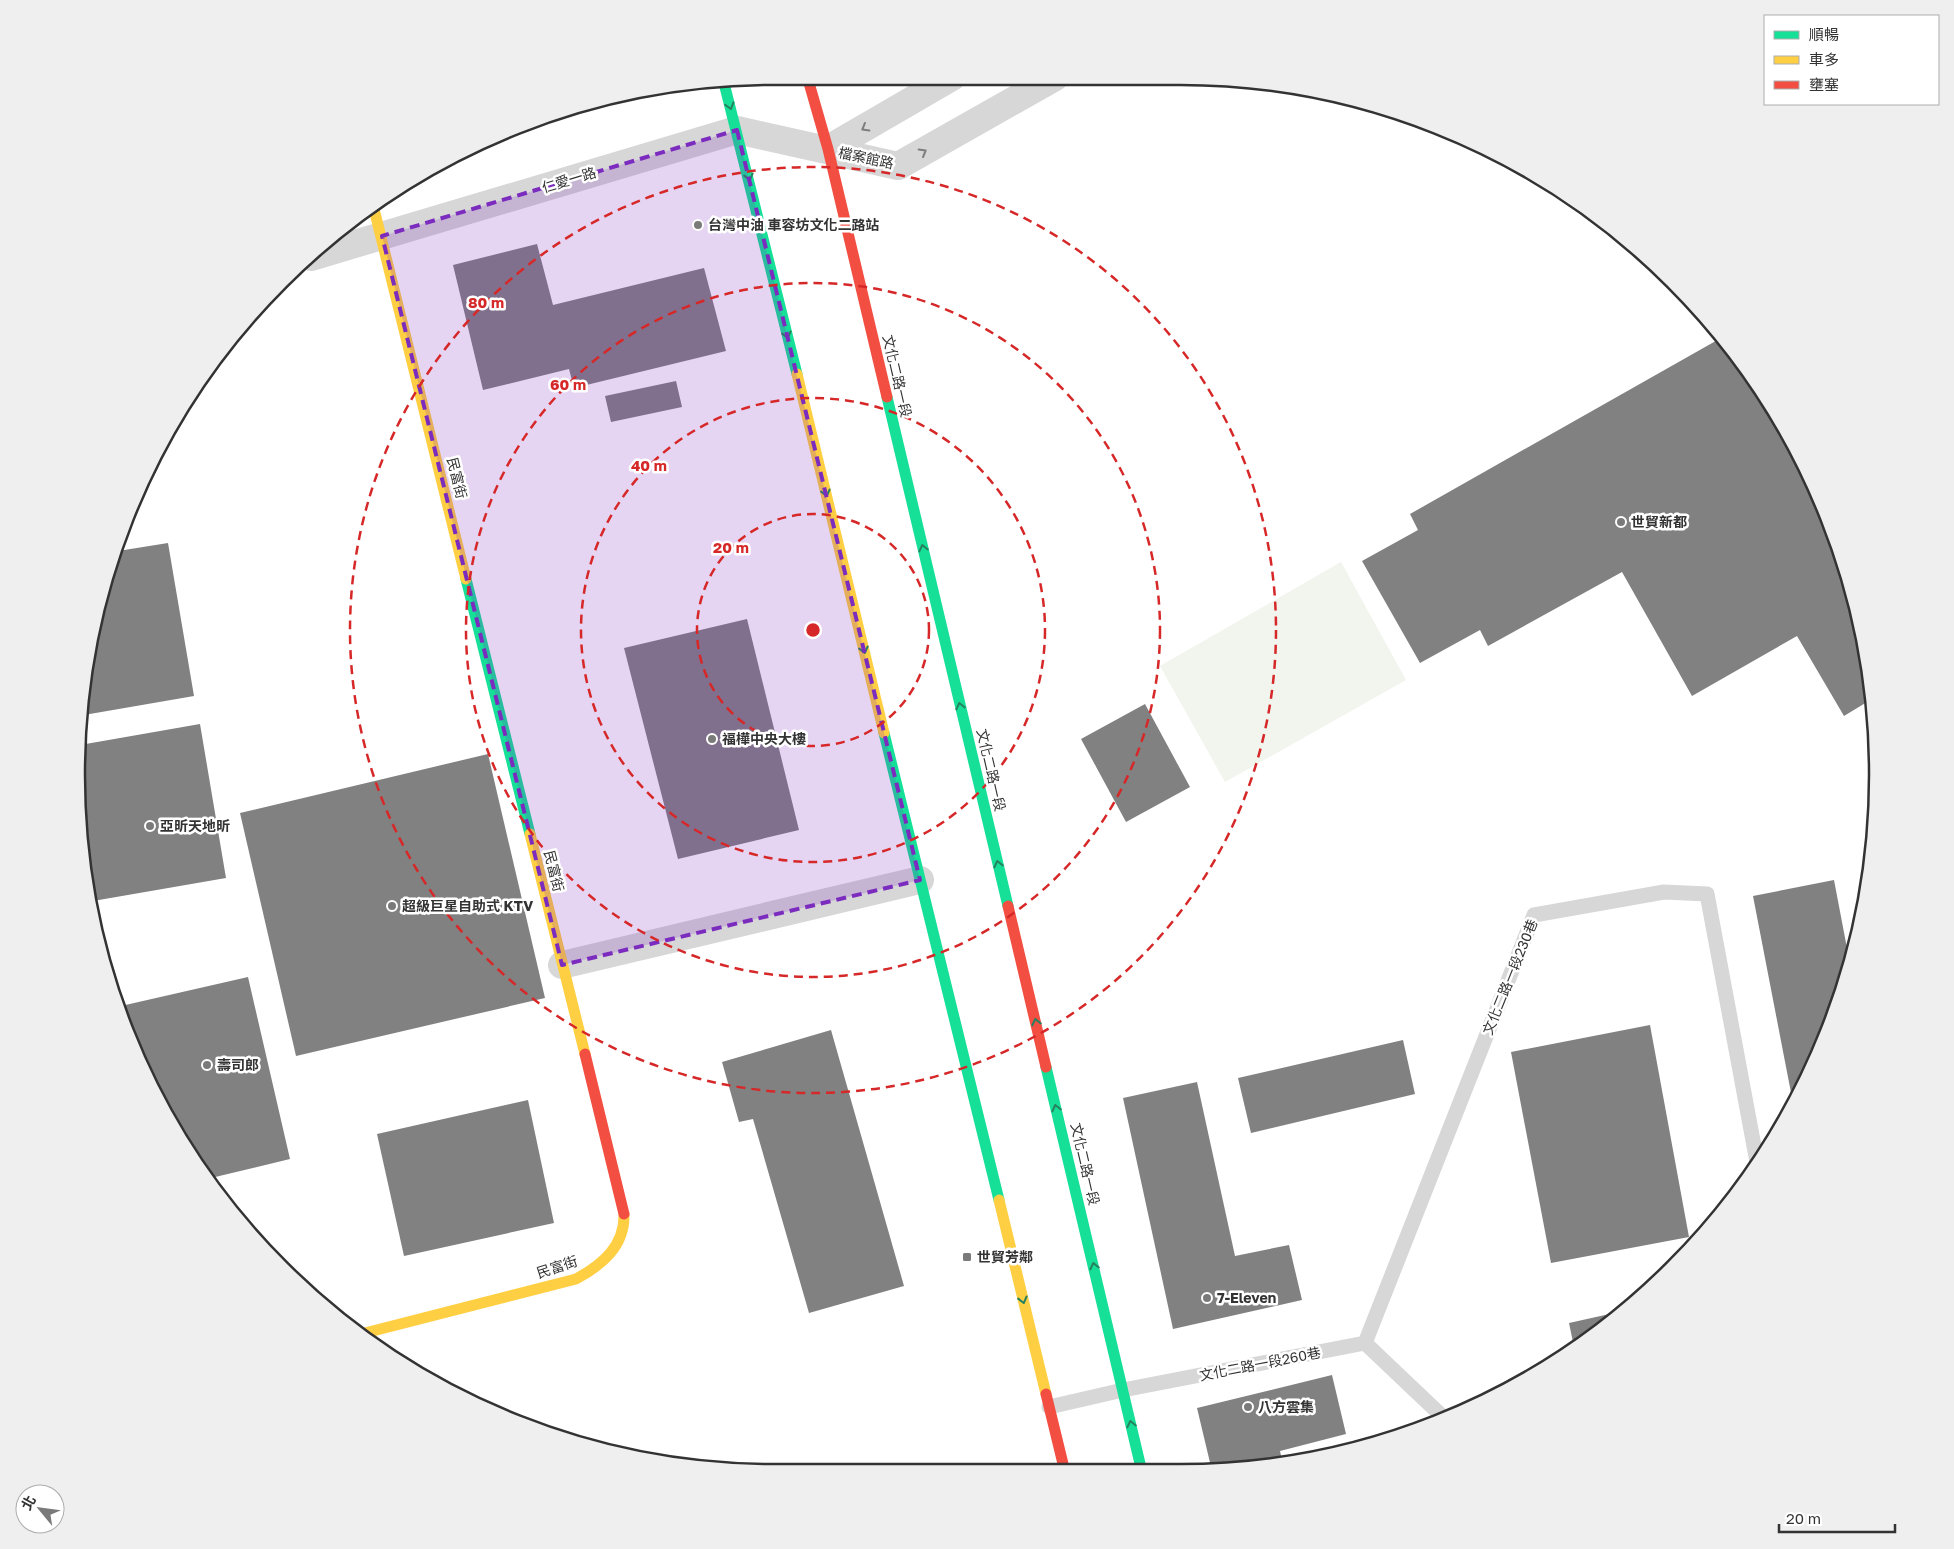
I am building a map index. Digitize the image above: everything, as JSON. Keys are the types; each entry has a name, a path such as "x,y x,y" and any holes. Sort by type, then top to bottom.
{"street":[{"name":"文化二路一段","path":"810,85 828,149 1140,1464"},
{"name":"檔案館路","path":"828,149 938,85"},
{"name":"檔案館路","path":"828,149 898,166 1041,85"},
{"path":"725,86 1063,1464"},
{"name":"仁愛一路","path":"322,255 737,130 828,149"},
{"name":"民富街","path":"369,1332 576,1279 596,1268 618,1244 625,1216 375,213"},
{"path":"562,965 920,880"}],"lane":[{"name":"文化二路一段230巷","path":"1365,1343 1534,914 1664,892 1706,894 1755,1154"},
{"name":"文化二路一段260巷","path":"1049,1407 1123,1390 1365,1343"},
{"path":"1365,1343 1439,1413"}],"highlighted area":[{"path":"737,130 920,880 562,965 382,236"}],"shaded area":[{"path":"1341,562 1406,680 1225,782 1160,666"}],"building":[{"path":"537,244 553,305 704,268 726,351 574,388 569,369 483,390 453,265"},
{"name":"世貿新都","path":"1715,341 1753,391 1777,430 1817,511 1846,596 1856,640 1865,703 1844,716 1797,636 1692,696 1622,572 1488,646 1480,630 1420,663 1362,561 1418,530 1410,514"},
{"path":"676,381 682,407 611,422 605,396"},
{"path":"168,543 194,696 88,714 98,640 108,596 123,550"},
{"name":"福樺中央大樓","path":"747,619 799,830 678,859 624,648"},
{"path":"1145,704 1190,787 1126,822 1081,739"},
{"name":"亞昕天地昕","path":"200,724 226,878 97,900 86,820 86,744"},
{"name":"超級巨星自助式 KTV","path":"488,754 545,998 296,1056 240,813"},
{"path":"1834,880 1847,948 1817,1038 1791,1092 1753,896"},
{"name":"壽司郎","path":"248,977 290,1159 215,1177 177,1119 156,1079 137,1038 125,1005"},
{"path":"1650,1025 1689,1237 1551,1263 1511,1052"},
{"path":"831,1030 904,1286 809,1313 753,1119 739,1122 722,1062"},
{"path":"1403,1040 1415,1094 1251,1133 1238,1078"},
{"path":"1197,1082 1235,1256 1289,1245 1302,1300 1173,1329 1123,1098"},
{"path":"528,1100 554,1223 404,1256 377,1134"},
{"path":"1608,1314 1573,1341 1569,1323"},
{"path":"1332,1375 1346,1434 1280,1451 1281,1456 1210,1463 1197,1408"}],"traffic: fast":[{"path":"725,86 797,374"},
{"path":"887,397 1008,906"},
{"path":"466,579 530,834"},
{"path":"884,733 999,1200"},
{"path":"1046,1067 1140,1464"}],"traffic: slow":[{"path":"375,213 466,579"},
{"path":"797,374 884,733"},
{"path":"530,834 585,1054"},
{"path":"999,1200 1046,1394"},
{"path":"369,1332 576,1279 603,1261 616,1245 621,1236 624,1214"}],"traffic: jam":[{"path":"810,85 828,149 887,397"},
{"path":"1008,906 1046,1067"},
{"path":"585,1054 624,1214"},
{"path":"1046,1394 1063,1464"}],"place":[{"name":"台灣中油 車容坊文化二路站","path":"698,225"},
{"name":"世貿新都","path":"1621,522"},
{"name":"福樺中央大樓","path":"712,739"},
{"name":"亞昕天地昕","path":"150,826"},
{"name":"超級巨星自助式 KTV","path":"392,906"},
{"name":"壽司郎","path":"207,1065"},
{"name":"世貿芳鄰","path":"967,1257"},
{"name":"7-Eleven","path":"1207,1298"},
{"name":"八方雲集","path":"1248,1407"}]}
